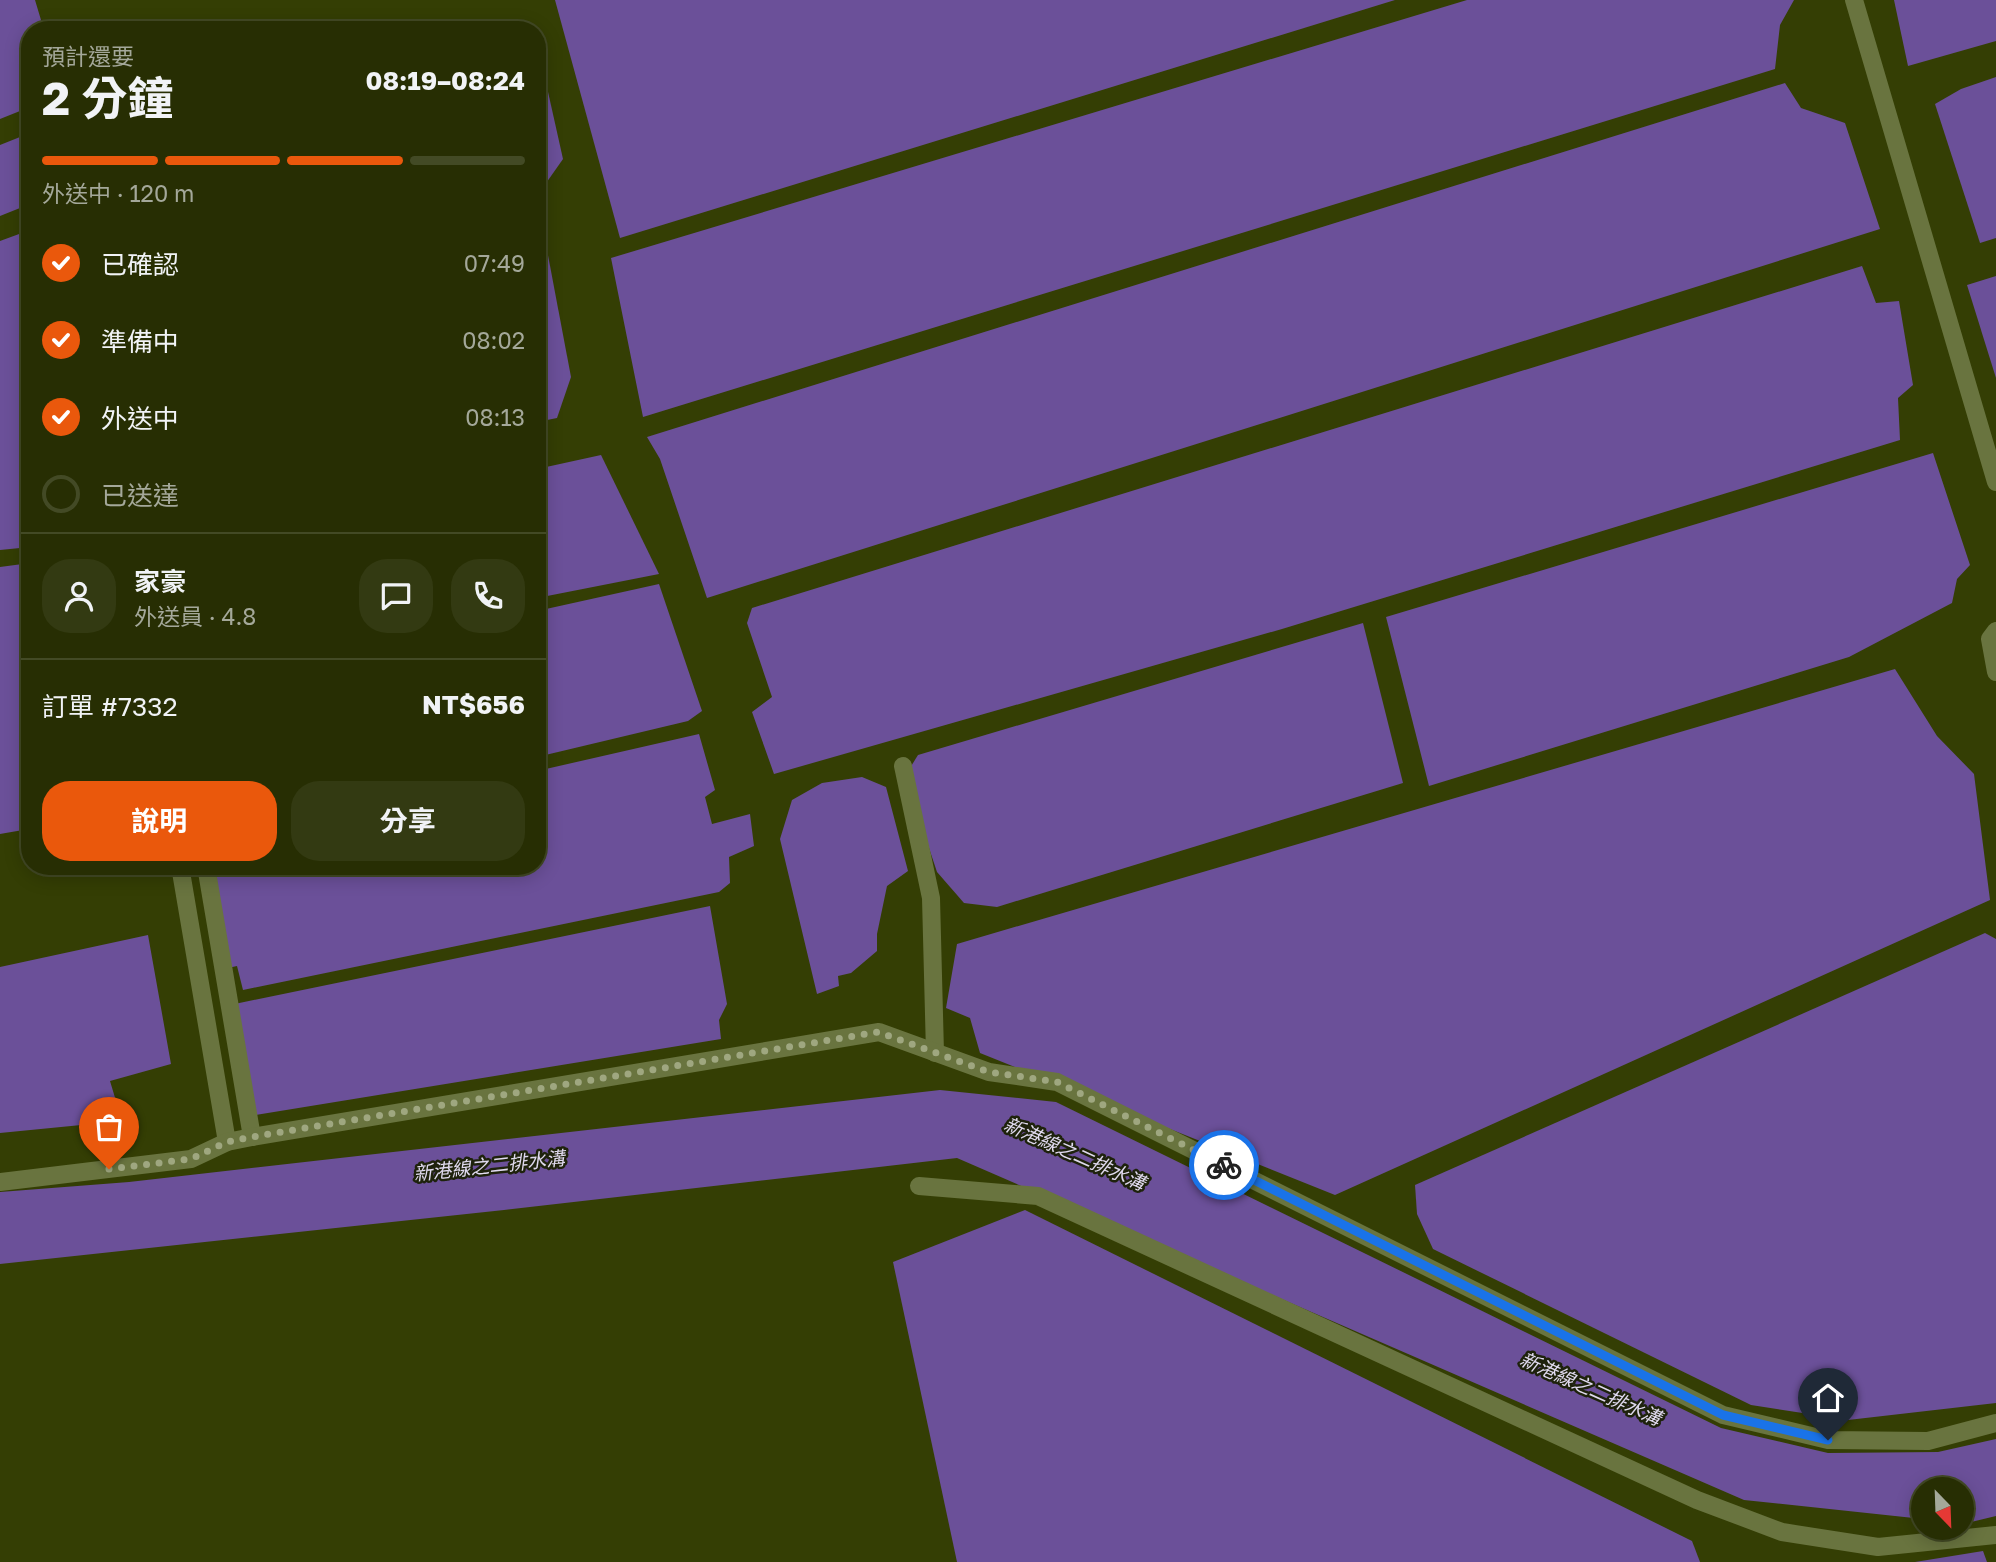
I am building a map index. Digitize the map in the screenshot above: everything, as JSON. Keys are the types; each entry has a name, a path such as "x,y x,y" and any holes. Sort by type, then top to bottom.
{"lane":[{"path":"1854,0 1996,482"},
{"path":"1996,631 1990,639 1996,672"},
{"path":"903,766 931,898 934,1053"},
{"path":"182,875 227,1142"},
{"path":"208,875 252,1137"},
{"path":"0,1182 191,1159 227,1142 252,1137 878,1032 989,1072 1057,1082 1723,1415 1828,1440 1928,1441 1996,1423"},
{"path":"919,1186 1038,1196 1697,1500 1782,1532 1878,1547 1996,1535"}],"water":[{"path":"0,0 35,0 41,21 21,21 21,111 0,119"},
{"path":"555,0 1395,0 620,238"},
{"path":"1467,0 1794,0 1780,25 1775,69 643,417 611,258"},
{"path":"1894,0 1996,0 1996,41 1908,66"},
{"path":"1996,77 1996,238 1980,243 1935,104 1961,89"},
{"path":"546,83 563,159 546,183"},
{"path":"1785,83 1801,108 1845,123 1880,229 707,598 660,459 647,437"},
{"path":"21,137 21,208 0,216 0,145"},
{"path":"21,233 21,548 0,550 0,241"},
{"path":"546,245 571,377 557,418 546,420"},
{"path":"1862,266 1876,303 1899,301 1913,385 1898,398 1900,440 1282,629 774,774 752,712 772,697 747,623 752,608"},
{"path":"1996,276 1996,378 1967,285"},
{"path":"1933,453 1970,565 1957,579 1952,603 1849,657 1429,786 1386,617"},
{"path":"601,455 659,574 546,596 546,467"},
{"path":"21,564 21,830 0,834 0,567"},
{"path":"659,584 702,711 688,721 546,755 546,609"},
{"path":"1363,623 1403,783 997,907 964,903 937,872 905,776 918,755"},
{"path":"1895,669 1937,736 1974,774 1990,900 1335,1195 980,1053 970,1018 946,1008 957,944"},
{"path":"699,734 715,790 705,797 712,824 750,814 754,846 729,857 730,883 719,892 243,990 237,966 219,970 202,875 546,875 546,769"},
{"path":"862,777 886,787 908,871 887,886 877,934 877,951 851,973 838,976 839,986 817,994 780,839 792,800 822,783"},
{"path":"710,906 727,1004 719,1020 721,1039 249,1116 225,1006"},
{"path":"1985,933 1996,939 1996,1403 1848,1420 1751,1405 1433,1249 1417,1214 1415,1185"},
{"path":"148,935 171,1064 110,1081 122,1121 0,1133 0,967"},
{"name":"新港線之二排水溝","path":"940,1090 1056,1102 1721,1428 1828,1453 1938,1452 1996,1439 1996,1516 1974,1521 1974,1477 1911,1477 1911,1518 1744,1500 957,1158 0,1264 0,1192 129,1182"},
{"path":"1025,1210 1692,1541 1700,1562 957,1562 893,1262"},
{"path":"1983,1551 1987,1562 1915,1562"}],"way so far":[{"path":"109,1169 191,1159 227,1142 252,1137 878,1032 989,1072 1057,1082 1224,1165"}],"route":[{"path":"1224,1165 1723,1415 1828,1440"}]}
